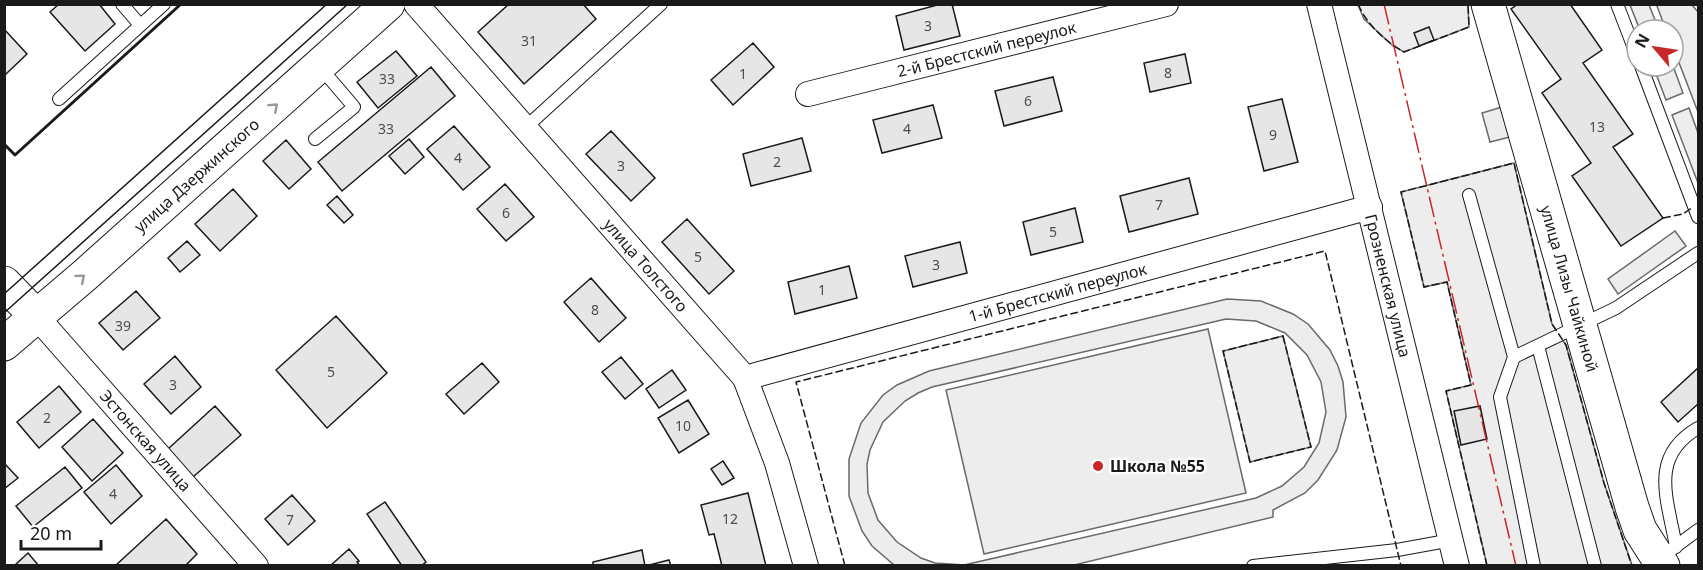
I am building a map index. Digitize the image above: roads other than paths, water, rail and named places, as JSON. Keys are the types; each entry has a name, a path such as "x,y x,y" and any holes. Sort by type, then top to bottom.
{"street":[{"name":"улица Дзержинского","path":"4,344 86,275 388,4"},
{"name":"улица Толстого","path":"416,4 746,378 777,463 806,566"},
{"name":"2-й Брестский переулок","path":"808,94 1166,4"},
{"name":"Грозненская улица","path":"1319,4 1458,566"},
{"name":"улица Лизы Чайкиной","path":"1488,4 1632,507 1640,530 1666,557"},
{"name":"1-й Брестский переулок","path":"746,378 1370,207"},
{"path":"4,283 36,316"},
{"name":"Эстонская улица","path":"36,316 256,566"}],"lane":[{"path":"122,4 140,26"},
{"path":"59,99 164,4"},
{"path":"525,128 661,4"},
{"path":"1617,4 1625,25"},
{"path":"315,139 354,107 319,66"},
{"path":"1646,78 1698,218"},
{"path":"1469,195 1514,357 1500,397 1534,566"},
{"path":"1514,357 1616,308 1698,254"},
{"path":"1538,346 1595,566"},
{"path":"1666,557 1664,478 1674,448 1684,436 1698,428"},
{"path":"1666,557 1698,530"},
{"path":"1254,566 1397,550 1452,540"}],"tram line":[{"path":"4,294 327,4"},
{"path":"4,313 348,4"}],"place":[{"name":"Школа №55","path":"1098,466"}]}
